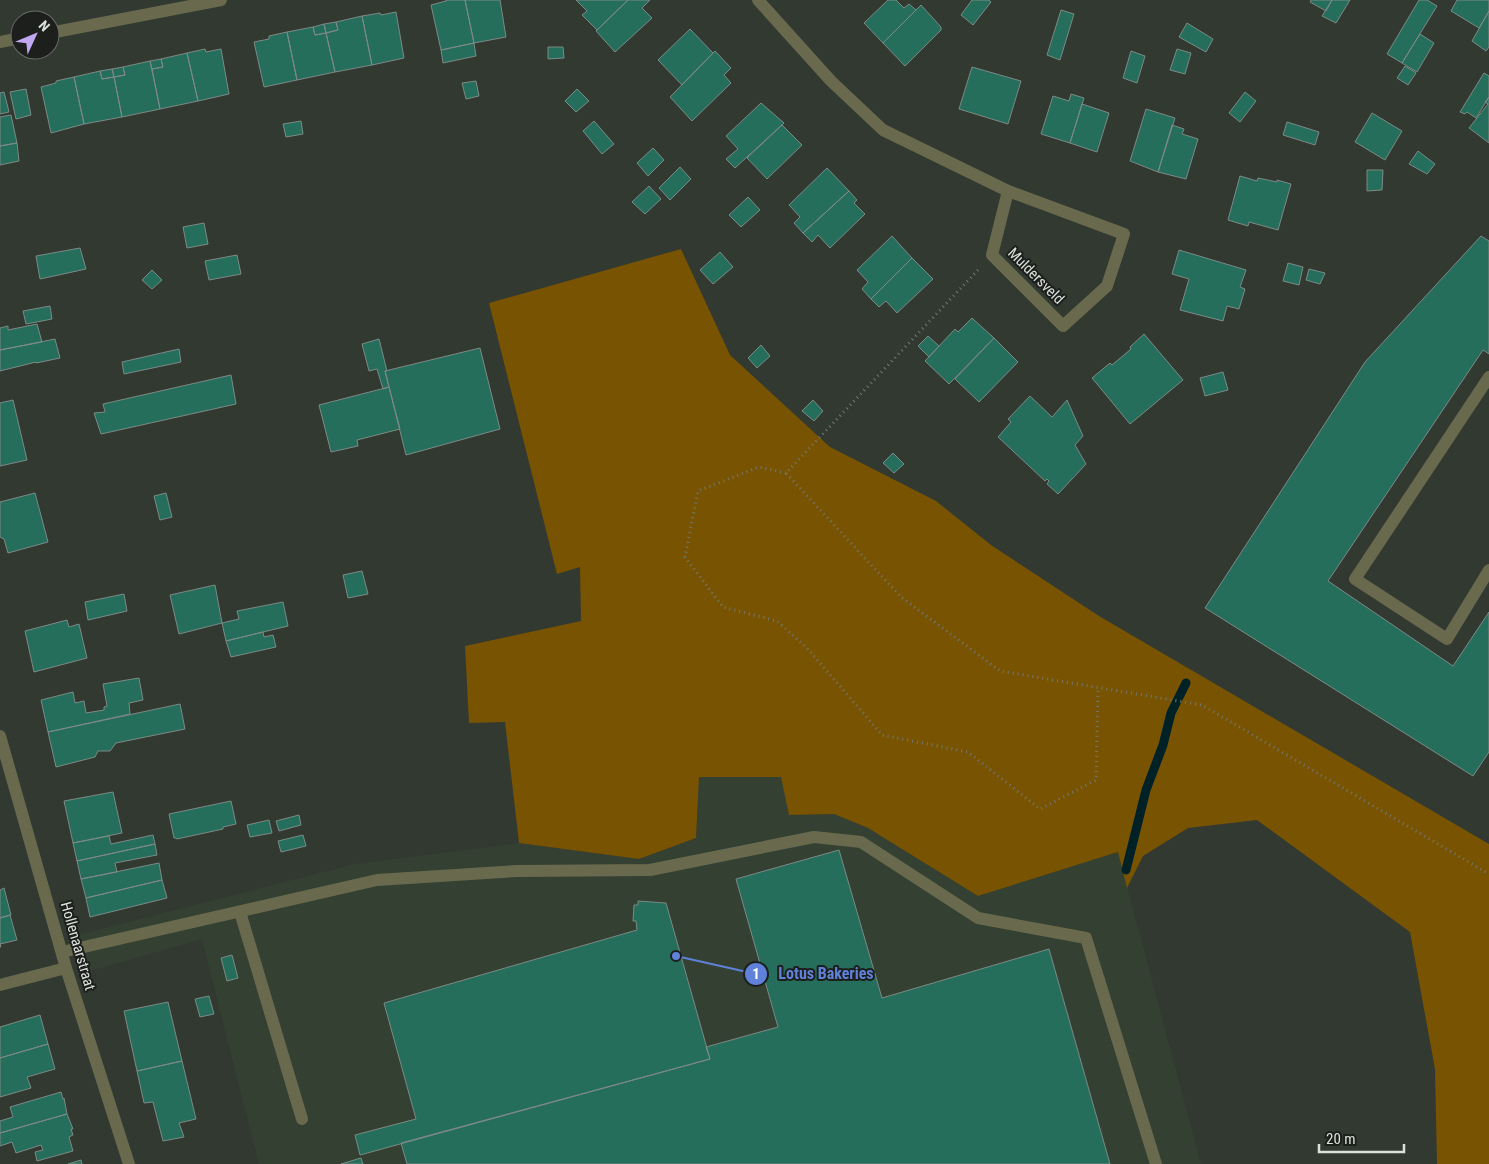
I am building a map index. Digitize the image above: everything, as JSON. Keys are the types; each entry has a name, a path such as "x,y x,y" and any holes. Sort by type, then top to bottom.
{"street":[{"path":"60,30 221,0"},
{"name":"Muldersveld","path":"758,0 831,80 883,130 1008,191 1124,234 1107,286 1064,326 992,255 1008,191"},
{"path":"1489,377 1355,578 1447,639 1489,570"},
{"name":"Hollenaarstraat","path":"0,736 66,968 129,1164"},
{"path":"62,952 377,880 517,871 650,870 814,837 861,842 978,918 1086,938 1156,1164"},
{"path":"240,912 302,1119"},
{"path":"0,985 66,968"}],"path":[{"path":"786,473 992,255"},
{"path":"1098,687 1096,780 1040,809 968,752 882,735 807,648 777,622 723,607 685,557 698,491 759,468 786,473 901,597 1000,671 1098,687 1166,699 1189,702 1202,705 1489,874"}],"shaded area":[{"path":"681,249 730,355 830,447 936,501 991,545 1099,616 1489,844 1489,1164 1437,1164 1435,1069 1410,932 1257,820 1188,828 1143,856 1127,888 1118,852 978,896 868,828 834,814 789,815 781,777 699,777 696,838 639,859 519,843 505,722 469,723 465,646 581,621 580,567 557,574 489,303"},
{"path":"699,777 782,777 789,815 834,814 868,828 978,896 1118,852 1201,1164 259,1164 202,939 83,973 70,937 355,864 519,843 639,859 696,838"}],"building":[{"path":"446,0 465,0 474,43 441,50 431,5"},
{"path":"465,0 500,0 506,37 474,43"},
{"path":"576,0 628,0 597,30 582,15 587,11"},
{"path":"628,0 650,0 642,8 652,18 615,52 596,31"},
{"path":"888,0 896,0 904,8 909,4 916,10 883,43 864,23"},
{"path":"972,0 989,0 991,2 973,25 961,15"},
{"path":"1311,0 1332,0 1326,11 1310,2"},
{"path":"1332,0 1350,0 1336,23 1322,16"},
{"path":"1419,0 1427,0 1437,6 1402,63 1387,54"},
{"path":"1457,0 1489,0 1489,11 1479,28 1451,11"},
{"path":"921,5 941,27 941,30 905,66 883,43"},
{"path":"1061,10 1074,14 1060,60 1047,55"},
{"path":"1489,11 1489,47 1486,51 1472,41"},
{"path":"396,12 404,58 372,65 362,16"},
{"path":"362,16 372,65 335,72 326,33 338,30 336,22"},
{"path":"336,22 338,30 326,33 324,24"},
{"path":"1187,23 1213,39 1206,52 1179,37"},
{"path":"324,24 326,33 315,35 313,27"},
{"path":"313,27 315,35 326,33 335,72 297,80 287,32"},
{"path":"690,29 713,53 682,85 658,60"},
{"path":"287,32 297,80 264,87 254,42"},
{"path":"1420,34 1434,43 1417,72 1402,63"},
{"path":"474,43 476,56 443,63 441,50"},
{"path":"548,47 563,47 564,58 548,59"},
{"path":"205,49 206,52 221,49 229,94 198,101 187,53"},
{"path":"1177,49 1191,53 1185,74 1170,70"},
{"path":"715,51 731,68 724,75 731,83 692,121 670,97"},
{"path":"1131,51 1145,56 1137,83 1123,78"},
{"path":"187,53 198,101 160,109 152,69 163,67 161,59"},
{"path":"161,59 163,67 152,69 150,61"},
{"path":"150,61 160,109 122,117 114,77 125,75 123,67"},
{"path":"1405,66 1416,73 1408,85 1397,78"},
{"path":"123,67 125,75 114,77 112,69"},
{"path":"972,67 1021,81 1008,124 959,109"},
{"path":"112,69 114,77 102,79 100,71"},
{"path":"100,71 102,79 114,77 122,117 84,124 74,77"},
{"path":"1484,73 1489,76 1489,97 1476,118 1467,112 1465,114 1460,112"},
{"path":"74,77 84,124 51,133 41,87"},
{"path":"476,81 479,96 466,99 462,83"},
{"path":"26,89 31,115 16,119 10,92"},
{"path":"577,89 589,101 576,112 565,101"},
{"path":"4,92 9,112 0,114 0,93"},
{"path":"1245,92 1256,101 1240,122 1229,113"},
{"path":"1071,94 1084,98 1070,143 1041,134 1053,96 1069,101"},
{"path":"1489,97 1489,143 1469,128 1488,104 1485,102"},
{"path":"761,103 784,123 735,168 726,159 738,149 726,136"},
{"path":"1082,104 1109,113 1097,152 1070,143"},
{"path":"1146,109 1175,118 1158,172 1130,161"},
{"path":"1372,113 1402,131 1385,160 1355,142"},
{"path":"11,115 17,143 0,146 0,117"},
{"path":"301,121 303,134 286,137 283,124"},
{"path":"594,121 614,144 602,154 583,131"},
{"path":"1287,122 1319,132 1315,145 1283,135"},
{"path":"782,125 802,145 767,179 747,158"},
{"path":"1172,125 1184,129 1182,134 1198,139 1186,179 1158,172"},
{"path":"17,143 19,161 0,165 0,146"},
{"path":"653,148 664,160 648,176 637,163"},
{"path":"1418,151 1435,164 1427,174 1409,164"},
{"path":"680,167 691,179 670,200 659,188"},
{"path":"827,168 849,191 803,233 794,223 800,217 789,205"},
{"path":"1367,170 1383,170 1382,190 1367,191"},
{"path":"1240,176 1257,181 1258,178 1291,184 1278,230 1249,222 1248,226 1228,220"},
{"path":"649,186 661,199 645,214 632,202"},
{"path":"849,191 857,200 854,203 865,214 830,248 818,235 812,242 803,233"},
{"path":"748,197 760,210 741,227 729,215"},
{"path":"204,223 208,244 187,248 183,227"},
{"path":"892,236 912,258 871,299 862,289 868,282 857,270"},
{"path":"1481,236 1489,241 1489,354 1483,350 1328,581 1453,666 1489,612 1489,752 1473,776 1205,608 1365,362"},
{"path":"80,248 86,269 40,279 36,256"},
{"path":"1179,250 1246,270 1240,287 1245,289 1239,309 1227,306 1223,321 1180,310 1189,279 1172,274"},
{"path":"720,252 733,267 713,284 700,270"},
{"path":"237,255 241,274 209,280 205,261"},
{"path":"912,258 933,279 897,313 886,301 879,307 871,299"},
{"path":"1288,263 1303,267 1299,285 1283,281"},
{"path":"1309,269 1325,273 1320,284 1306,280"},
{"path":"152,270 162,280 152,289 142,280"},
{"path":"50,306 52,319 26,324 23,311"},
{"path":"972,318 994,338 949,384 925,361 955,329 958,332"},
{"path":"37,324 42,342 0,350 0,328 8,326 8,330"},
{"path":"1144,334 1183,380 1130,424 1092,378 1110,363 1112,365 1131,349 1130,347"},
{"path":"928,336 939,346 929,357 918,346"},
{"path":"994,338 1018,362 979,402 955,379"},
{"path":"55,339 60,358 0,371 0,350"},
{"path":"379,339 389,387 383,389 377,369 369,371 362,344"},
{"path":"761,345 770,356 757,368 748,358"},
{"path":"480,348 500,429 406,455 385,371"},
{"path":"179,349 181,362 124,374 122,362"},
{"path":"1223,372 1228,390 1205,396 1200,378"},
{"path":"231,375 236,404 101,434 94,413 105,412 103,404"},
{"path":"389,387 400,429 357,440 358,446 331,452 319,405"},
{"path":"1030,396 1052,417 1067,400 1083,436 1075,445 1086,464 1058,494 1047,484 1049,481 1047,479 1045,481 998,437 1011,422 1008,419"},
{"path":"13,400 27,460 0,466 0,403"},
{"path":"813,400 823,411 814,421 802,411"},
{"path":"893,453 904,464 894,473 883,463"},
{"path":"35,493 48,542 8,553 4,539 0,537 0,502"},
{"path":"166,493 172,517 160,520 154,496"},
{"path":"362,571 368,594 348,598 343,575"},
{"path":"215,585 222,623 179,634 170,595"},
{"path":"124,594 127,611 88,620 85,602"},
{"path":"283,602 288,626 226,641 222,623 239,619 237,611"},
{"path":"67,620 69,627 79,624 87,658 34,672 25,631"},
{"path":"263,632 264,637 273,635 276,647 231,657 226,641"},
{"path":"139,678 143,700 129,703 130,714 48,732 41,700 73,692 75,703 84,701 86,713 104,710 104,707 107,706 103,684"},
{"path":"180,704 185,729 116,743 110,751 98,751 95,757 56,767 48,732"},
{"path":"113,792 122,833 73,843 64,801"},
{"path":"231,801 236,824 223,827 223,829 177,839 174,838 169,814"},
{"path":"299,815 301,825 279,831 276,821"},
{"path":"269,820 272,833 250,837 247,825"},
{"path":"153,835 155,844 77,861 73,843 109,836 111,844"},
{"path":"303,835 306,846 281,852 278,841"},
{"path":"155,844 157,855 115,863 117,872 81,879 77,861"},
{"path":"839,850 882,998 1049,949 1110,1164 407,1164 401,1143 710,1059 706,1047 778,1027 736,879"},
{"path":"159,863 162,880 86,898 81,879"},
{"path":"162,880 167,898 90,917 86,898"},
{"path":"4,888 11,915 0,918 0,890"},
{"path":"638,901 666,903 710,1059 360,1155 355,1135 416,1119 384,1003 637,930 636,921 633,921 634,905 638,905"},
{"path":"10,915 17,940 0,944 0,918"},
{"path":"232,955 238,978 227,981 221,958"},
{"path":"209,996 214,1014 200,1017 195,999"},
{"path":"168,1002 182,1061 137,1071 124,1011"},
{"path":"40,1015 48,1044 0,1058 0,1027"},
{"path":"48,1044 55,1069 27,1077 31,1088 0,1097 0,1058"},
{"path":"182,1061 196,1119 179,1123 184,1137 163,1141 153,1102 144,1103 137,1071"},
{"path":"61,1092 67,1114 0,1133 0,1121 13,1117 10,1107"},
{"path":"67,1114 73,1129 71,1129 73,1135 69,1137 73,1151 37,1161 35,1152 43,1150 41,1145 16,1153 12,1142 0,1146 0,1133"},
{"path":"361,1158 363,1164 341,1164"},
{"path":"81,1160 82,1164 68,1164"}],"waterway":[{"path":"1126,870 1146,790 1163,745 1171,713 1186,683"}],"place":[{"name":"Lotus Bakeries","path":"676,956"}]}
